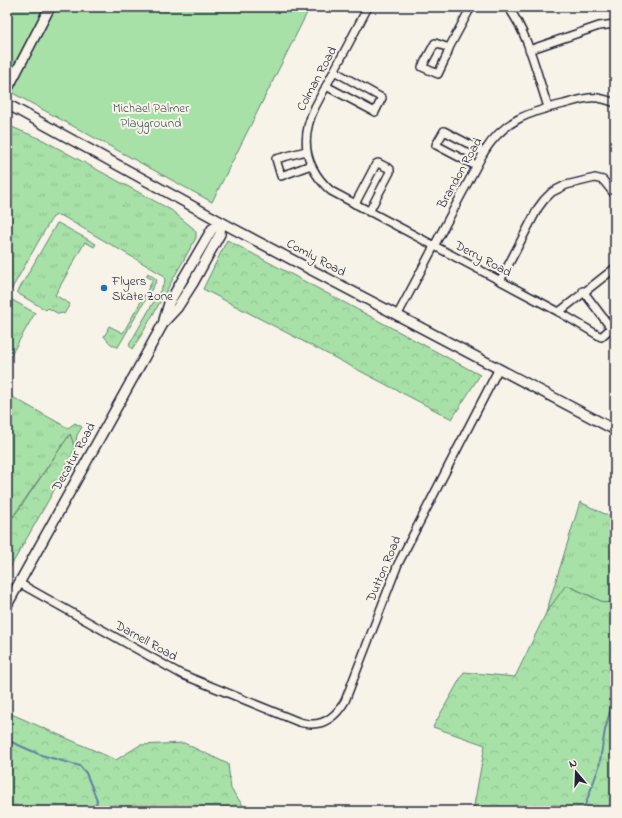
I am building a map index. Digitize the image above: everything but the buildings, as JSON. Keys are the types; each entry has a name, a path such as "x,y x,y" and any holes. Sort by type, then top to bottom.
{"street":[{"path":"7,90 50,7"},
{"name":"Colman Road","path":"311,165 306,151 306,138 309,119 368,7"},
{"path":"449,48 435,43 422,67 438,74 448,55 449,48 471,7"},
{"path":"508,7 517,19 548,107"},
{"path":"529,50 599,26 615,24"},
{"path":"326,86 375,112 382,98 334,71"},
{"name":"Brandon Road","path":"397,316 476,166 491,141 511,123 526,114 548,107 590,97 603,98 615,103"},
{"name":"Comly Road","path":"7,104 221,223 498,370 615,430"},
{"path":"476,166 436,145 444,131 484,152"},
{"path":"306,151 276,160 281,176 311,165"},
{"path":"355,204 376,164 378,163 390,169 390,172 370,212"},
{"name":"Derry Road","path":"311,165 318,178 327,188 558,312 601,337 611,328 584,291"},
{"path":"500,281 538,208 552,192 566,186 595,178 603,180 615,195"},
{"name":"Decatur Road","path":"7,605 164,322 169,303 212,229 221,223"},
{"path":"558,312 615,268"},
{"name":"Dutton Road","path":"266,709 299,722 312,724 321,723 334,717 340,710 345,701 398,564 498,370"},
{"name":"Darnell Road","path":"19,583 181,674 266,709"}],"green space":[{"name":"Michael Palmer Playground","path":"7,7 310,7 212,202 7,90"},
{"path":"7,125 43,140 171,210 196,232 196,238 132,349 129,345 164,284 165,280 163,275 62,216 57,215 50,221 11,290 8,289 7,291"},
{"path":"57,223 96,244 94,247 85,242 55,295 70,304 64,314 59,314 48,308 46,310 17,293"},
{"path":"227,240 480,375 452,419 203,289"},
{"path":"148,273 157,280 118,347 113,346 104,336 109,326 123,333 153,280 146,276"},
{"path":"7,297 35,313 7,362"},
{"path":"7,394 68,428 75,423 82,427 77,435 75,448 70,434 12,518 7,517"},
{"path":"70,434 75,448 52,494 7,573 7,517 12,518 20,508"},
{"path":"580,502 615,519 615,601 605,603 567,585 546,613"},
{"path":"566,585 605,603 615,601 615,811 473,811 485,745 433,727 464,672 515,677 546,613"},
{"path":"7,712 116,760 140,745 184,743 228,764 231,789 247,811 7,811"}],"waterway":[{"path":"583,811 599,767 605,730 615,692"},
{"path":"7,740 41,755 80,766 86,773 97,800 95,811"}],"place":[{"name":"Flyers Skate Zone","path":"104,288"}]}
